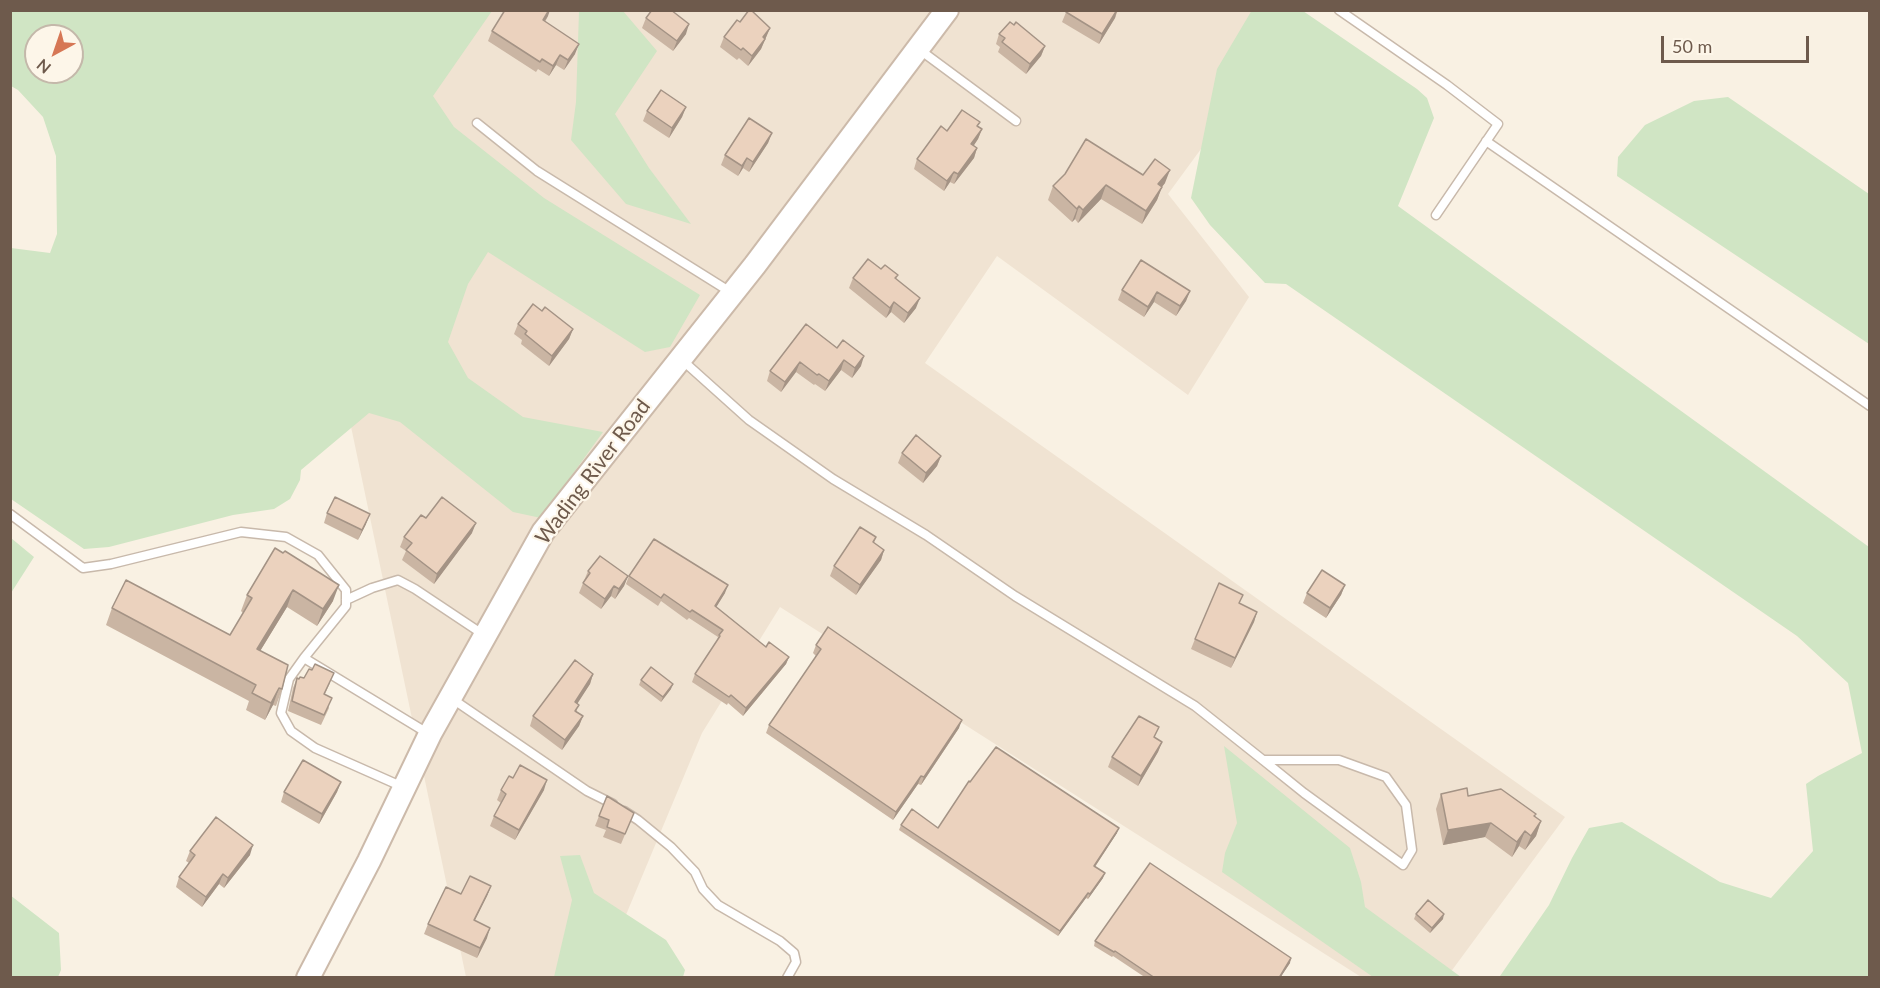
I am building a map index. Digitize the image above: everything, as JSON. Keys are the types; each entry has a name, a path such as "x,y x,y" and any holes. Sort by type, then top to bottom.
{"main road":[{"name":"Wading River Road","path":"308,978 369,861 430,734 543,532 733,293 947,10"}],"lane":[{"path":"1339,10 1447,85 1498,124 1436,215"},
{"path":"918,49 1016,121"},
{"path":"477,123 537,171 733,293"},
{"path":"1486,141 1869,406"},
{"path":"681,358 749,420 833,479 926,535 1015,596 1196,706 1263,760 1304,793 1403,865 1413,850 1406,804 1386,777 1339,760 1263,760"},
{"path":"10,514 83,568 241,532 286,537 318,555 346,590 346,606 289,679 281,713 291,730 315,748 404,788"},
{"path":"346,600 372,588 398,580 416,589 485,636"},
{"path":"304,658 430,734"},
{"path":"450,698 587,791 638,820 695,872 703,889 718,905 780,941 794,953 796,962 788,978"}],"shaded area":[{"path":"409,11 1302,11 1168,194 1249,297 1188,395 997,256 925,363 1565,817 1447,977 1361,977 780,607 702,733 600,977 466,977 302,192"}],"green space":[{"path":"1252,10 1303,11 1427,98 1434,118 1398,206 1869,547 1869,977 1489,977 1500,976 1549,905 1589,828 1622,822 1720,882 1771,898 1813,851 1806,784 1862,753 1848,683 1797,636 1286,284 1265,283 1210,225 1191,198 1217,69"},
{"path":"11,11 492,11 433,96 454,127 544,198 700,295 670,347 645,352 488,252 468,284 448,342 468,378 523,417 603,432 541,518 513,512 400,422 369,413 301,470 300,480 290,499 274,509 233,515 109,547 84,549 11,499 11,248 50,253 57,234 56,156 43,117 18,90 11,86"},
{"path":"579,11 623,11 657,51 615,114 649,168 691,224 626,204 571,140 576,102"},
{"path":"1728,97 1869,194 1869,344 1617,176 1618,157 1645,125 1694,101"},
{"path":"11,538 34,557 11,593"},
{"path":"1224,746 1350,848 1361,882 1365,907 1461,977 1373,977 1222,872 1225,853 1237,823"},
{"path":"580,855 594,893 666,940 685,970 683,977 554,977 572,900 560,856"},
{"path":"10,895 59,933 61,970 58,977 11,977"}],"building":[{"path":"505,10 549,10 543,20 579,44 568,60 560,55 553,66 542,59 540,62 492,31"},
{"path":"652,10 671,10 689,24 677,41 646,18"},
{"path":"749,10 770,28 752,56 724,37 737,20 740,22"},
{"path":"1067,10 1117,10 1102,34 1066,12"},
{"path":"1010,22 1014,25 1016,22 1045,46 1030,64 1002,42 1005,38 999,34"},
{"path":"661,90 686,107 672,128 647,111"},
{"path":"962,110 980,122 977,126 982,129 971,144 977,148 958,174 954,172 947,181 917,159 941,126 947,131"},
{"path":"749,118 772,133 753,162 747,158 742,166 725,155"},
{"path":"1086,139 1143,175 1155,159 1170,170 1158,184 1162,187 1146,211 1106,185 1083,210 1079,206 1077,209 1053,186 1065,174"},
{"path":"868,259 881,269 885,265 898,275 895,278 920,298 908,313 894,302 890,308 853,278"},
{"path":"1141,260 1190,291 1180,306 1157,292 1148,307 1122,290"},
{"path":"533,304 542,311 545,307 573,329 552,356 525,334 527,331 518,324"},
{"path":"806,324 837,348 843,340 864,356 855,368 844,360 829,381 800,362 785,382 770,371"},
{"path":"916,435 941,456 926,473 902,453"},
{"path":"335,497 370,514 362,530 327,513"},
{"path":"442,497 476,523 437,574 406,550 412,543 404,537 421,515 426,518"},
{"path":"860,527 876,537 873,542 884,550 860,585 834,566"},
{"path":"654,539 728,585 715,606 766,647 769,642 789,657 746,708 731,695 729,697 695,674 723,630 692,610 690,612 664,594 661,598 629,576"},
{"path":"275,548 283,553 285,551 339,585 323,609 293,590 257,649 288,665 282,689 279,688 271,703 252,693 256,685 112,608 126,580 230,635 252,598 247,595"},
{"path":"600,556 628,576 619,589 614,586 605,599 583,583 590,573 588,571"},
{"path":"1322,570 1345,585 1330,608 1307,593"},
{"path":"1219,583 1243,595 1239,603 1257,612 1235,658 1195,639"},
{"path":"828,627 962,720 924,777 921,776 896,812 769,725 821,649 816,645"},
{"path":"575,660 593,674 575,702 579,705 575,711 583,716 565,740 533,716"},
{"path":"315,664 334,673 324,694 332,698 324,715 292,701 297,678 304,678"},
{"path":"651,667 673,684 663,697 641,680"},
{"path":"1139,716 1159,727 1154,737 1162,742 1141,776 1112,757"},
{"path":"996,747 1119,828 1094,866 1105,873 1060,931 901,825 912,809 938,828 969,781"},
{"path":"303,760 341,782 322,814 284,792"},
{"path":"520,765 547,780 519,830 494,816 506,794 501,790 509,776 513,778"},
{"path":"1467,788 1468,796 1501,789 1536,814 1534,816 1541,821 1531,836 1525,831 1517,842 1491,823 1448,830 1441,794"},
{"path":"607,796 634,813 625,834 607,827 609,820 599,816"},
{"path":"216,817 253,845 228,878 223,874 206,897 179,877 195,855 190,851"},
{"path":"1150,863 1291,958 1279,978 1155,978 1115,951 1095,941"},
{"path":"470,876 491,886 474,920 490,928 480,948 428,924 446,887 461,894"},
{"path":"1428,900 1444,914 1432,928 1416,914"}]}
